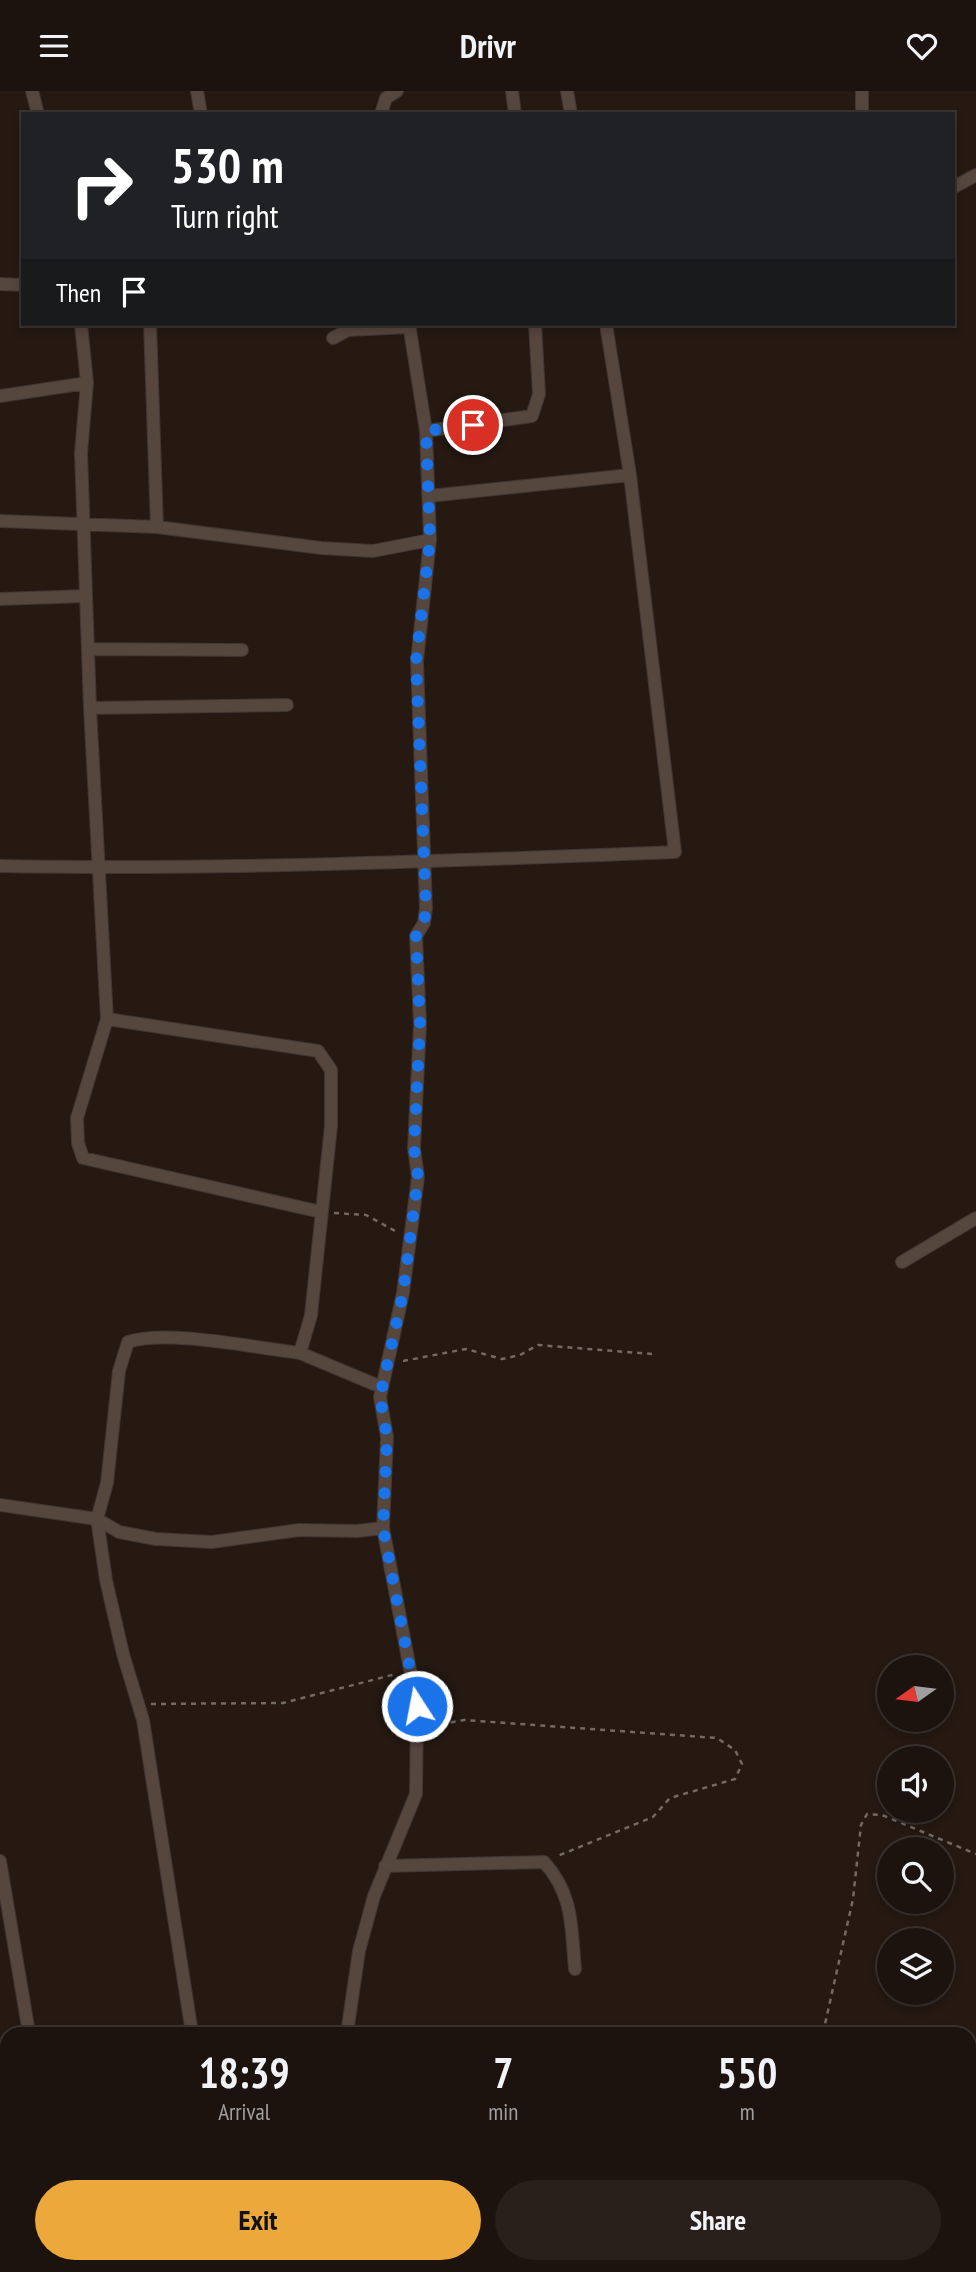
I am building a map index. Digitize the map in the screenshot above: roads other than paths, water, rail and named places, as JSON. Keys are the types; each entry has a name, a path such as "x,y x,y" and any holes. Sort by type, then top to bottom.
{"street":[{"path":"32,91 37,112"},
{"path":"197,91 201,112"},
{"path":"382,112 386,98 397,91"},
{"path":"512,91 515,112"},
{"path":"567,91 571,112"},
{"path":"862,91 862,112"},
{"path":"955,186 976,175"},
{"path":"0,284 21,285"},
{"path":"81,326 88,383 80,453 90,708 107,1019 77,1118 78,1143 83,1158 321,1212"},
{"path":"150,326 157,527"},
{"path":"333,338 348,330 397,326"},
{"path":"348,2027 359,1951 385,1866 416,1794 417,1728 410,1670 383,1528 387,1437 381,1387 412,1240 418,1177 414,1148 420,1024 416,936 424,923 426,908 416,661 430,540 429,496 426,431 409,326"},
{"path":"426,431 532,416 539,394 535,326"},
{"path":"0,866 98,868 424,862 675,852 630,475 606,326"},
{"path":"0,396 88,383"},
{"path":"429,496 630,475"},
{"path":"0,521 157,527 321,548 373,551 430,540"},
{"path":"0,599 86,596"},
{"path":"88,649 242,650"},
{"path":"90,708 287,705"},
{"path":"107,1019 318,1051 331,1070 331,1126 311,1315 300,1353"},
{"path":"902,1262 976,1218"},
{"path":"191,2027 139,1705 106,1580 97,1518 107,1483 119,1371 128,1342 139,1339 186,1340 300,1353 381,1387"},
{"path":"0,1505 97,1518 119,1532 156,1539 212,1542 299,1530 357,1531 383,1528"},
{"path":"0,1861 28,2027"},
{"path":"385,1866 544,1862 560,1879 570,1914 575,1969"}]}
